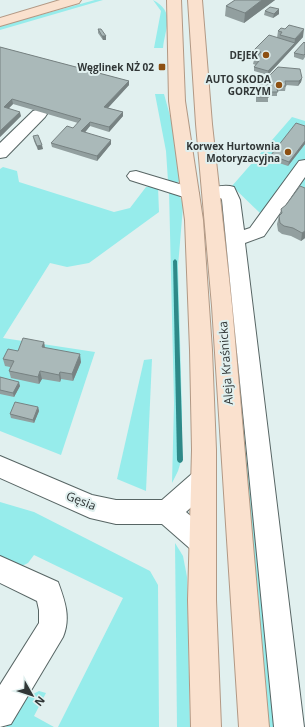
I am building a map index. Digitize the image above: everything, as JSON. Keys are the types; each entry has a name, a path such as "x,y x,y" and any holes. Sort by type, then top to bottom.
{"main road":[{"path":"0,10 34,0"},
{"path":"0,22 74,0"},
{"path":"159,0 174,4"},
{"name":"Aleja Kraśnicka","path":"195,0 210,193 222,306 254,727"},
{"name":"Aleja Kraśnicka","path":"174,4 177,101 210,193"},
{"name":"Aleja Kraśnicka","path":"206,727 202,600 203,480 201,350 194,220 210,193"}],"street":[{"path":"0,153 39,114"},
{"path":"236,239 256,232 305,165"},
{"path":"136,176 210,193"},
{"name":"Aleja Kraśnicka","path":"210,193 231,200 289,727"},
{"name":"Gęsia","path":"5,473 90,506 116,512 168,512"},
{"path":"203,480 168,512 203,543"},
{"path":"0,569 48,592 53,616 53,628 0,713"}],"shaded area":[{"path":"95,0 103,0 0,30 0,26"},
{"path":"153,0 165,10 167,15 167,27 163,48 154,48 161,11"},
{"path":"155,94 164,94 172,123 180,181 176,183 168,181 166,151"},
{"path":"292,117 305,121 305,194 284,188 260,213 232,186"},
{"path":"3,167 17,171 19,182 114,212 130,208 146,187 158,187 159,212 89,263 67,267 50,263 3,338 95,352 61,455 0,431 0,169"},
{"path":"169,190 179,196 182,200 183,207 178,266 182,413 181,461 172,483 174,403"},
{"path":"222,200 281,727 268,727 228,269 220,201"},
{"path":"152,359 146,491 117,479 144,360"},
{"path":"0,502 34,512 150,571 158,585 159,727 58,727 123,598 34,555 28,563 22,566 0,556"},
{"path":"175,543 183,556 187,577 190,727 177,727"},
{"path":"39,691 46,693 34,716 54,727 6,727 25,698"}],"building":[{"path":"235,0 262,0 245,13 226,6"},
{"path":"270,7 279,9 274,14 265,11"},
{"path":"289,25 304,29 295,39 280,35 282,32 278,31 281,28 285,29"},
{"path":"98,29 101,29 106,36 102,36"},
{"path":"269,35 295,43 268,71 254,67 259,61 254,60 261,52 254,50"},
{"path":"304,42 305,54 294,53"},
{"path":"0,47 129,81 104,107 123,112 109,127 90,122 81,131 111,140 97,156 51,143 67,126 73,128 81,119 12,99 4,107 20,112 0,131"},
{"path":"278,67 300,69 302,78 299,81 285,81 286,86 276,86 278,92 268,92 269,97 257,97 256,89"},
{"name":"Korwex Hurtownia Motoryzacyjna","path":"296,123 305,126 305,141 289,162 271,155"},
{"path":"38,135 42,145 37,146 33,136"},
{"path":"300,186 305,188 305,231 302,233 293,228 284,226 280,223 279,216 282,213 281,209 286,205"},
{"path":"23,338 44,342 42,347 80,354 72,374 60,372 59,375 40,371 38,377 9,371 14,361 3,359 8,349 18,351"},
{"path":"0,377 19,382 13,393 0,390"},
{"path":"15,402 38,407 33,420 10,414"}],"waterway":[{"path":"175,261 180,460"}],"place":[{"name":"DEJEK","path":"266,55"},
{"name":"Węglinek NŻ 02","path":"162,67"},
{"name":"AUTO SKODA GORZYM","path":"279,85"},
{"name":"Korwex Hurtownia Motoryzacyjna","path":"288,152"}]}
